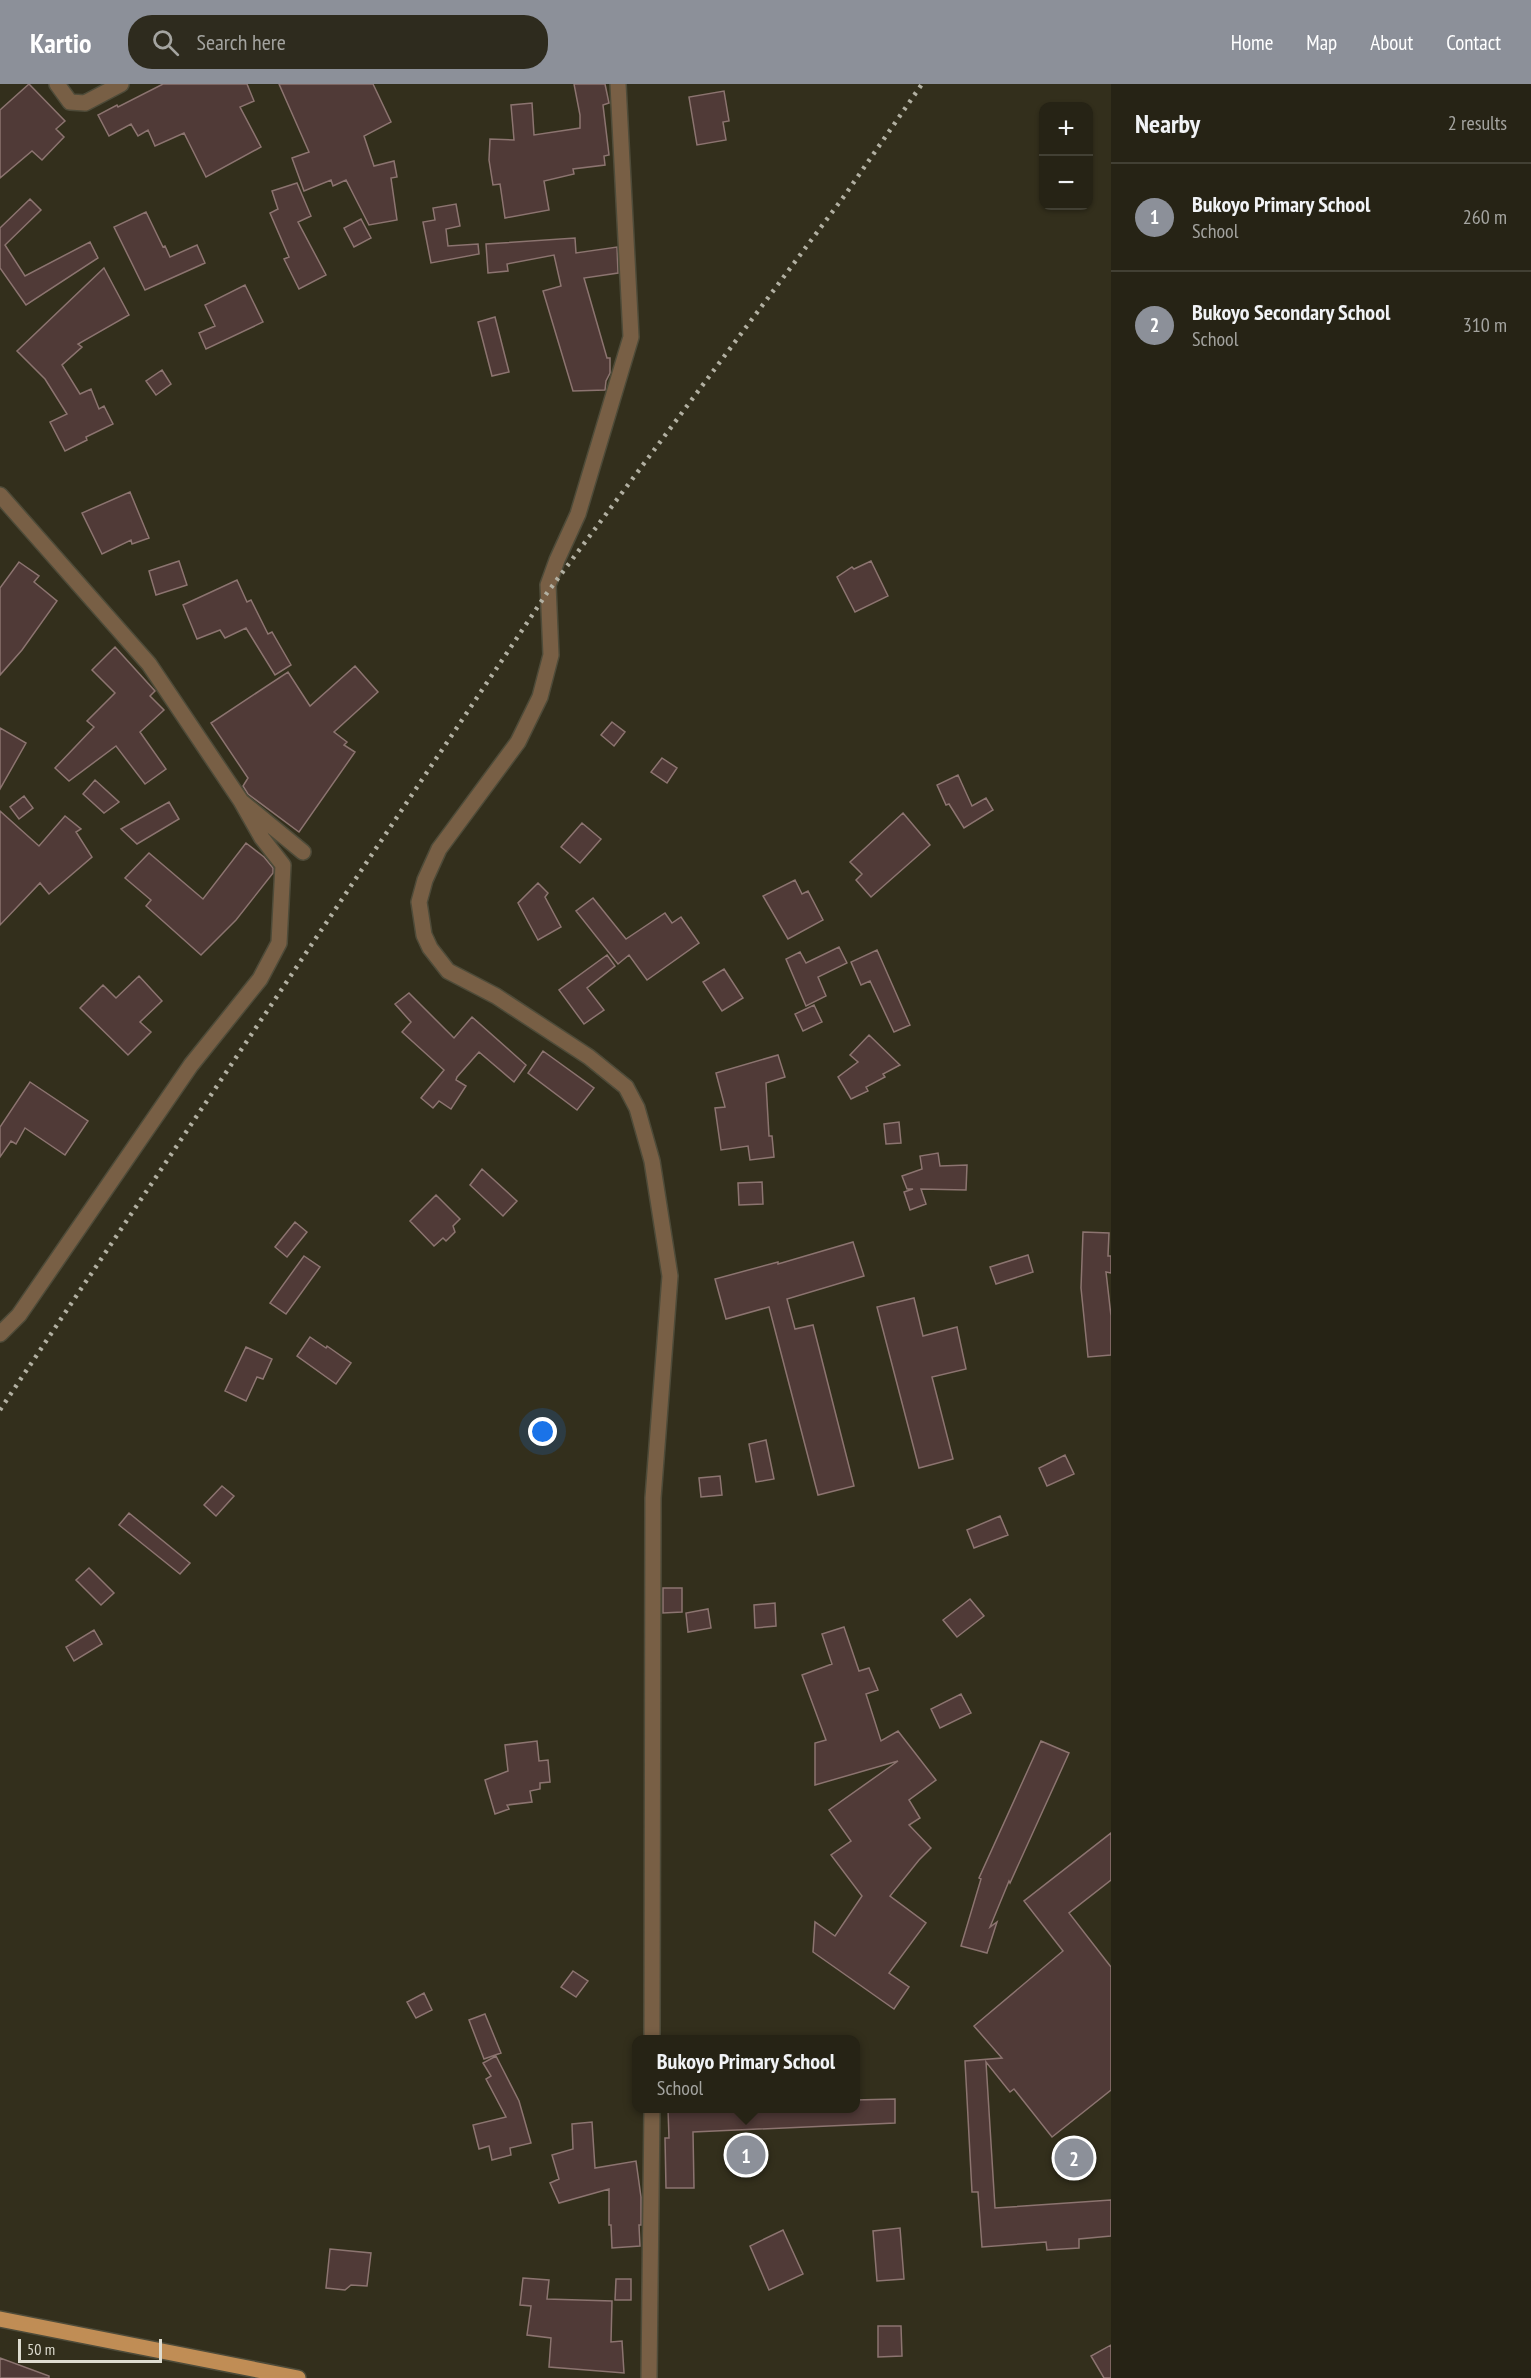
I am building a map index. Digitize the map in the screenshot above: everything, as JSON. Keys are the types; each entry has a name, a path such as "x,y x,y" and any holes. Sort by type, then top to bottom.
{"main road":[{"path":"0,2319 298,2378"}],"street":[{"path":"57,84 70,102 85,103 121,84"},
{"path":"618,84 631,337 578,514 548,585 551,655 540,697 518,742 439,849 425,880 419,902 424,935 430,948 448,970 496,996 579,1051 626,1087 637,1108 652,1161 670,1276 653,1498 652,2035"},
{"path":"0,495 149,664 241,801 262,838 284,865 279,943 260,979 191,1065 20,1315 0,1334"},
{"path":"241,801 303,852"},
{"path":"650,2378 652,2113"}],"building":[{"path":"29,84 65,121 56,129 64,137 42,160 32,151 0,178 0,110"},
{"path":"163,84 247,84 254,101 240,107 261,147 206,177 184,133 155,146 148,130 138,136 131,124 109,136 98,115"},
{"path":"279,84 373,84 391,122 364,136 374,166 394,161 397,177 391,178 397,220 369,225 346,180 333,186 331,180 304,191 292,158 309,152"},
{"path":"574,84 605,84 609,103 603,105 609,155 604,156 605,165 573,169 574,174 544,181 549,210 505,218 500,184 493,185 489,160 490,139 514,140 511,105 532,103 534,135 580,128"},
{"path":"724,91 729,121 723,122 726,140 697,145 689,97"},
{"path":"297,183 311,216 298,222 326,275 299,289 284,259 289,257 270,213 278,209 272,191"},
{"path":"30,199 41,210 5,245 25,276 90,242 98,258 26,305 0,268 0,228"},
{"path":"456,204 460,226 446,229 448,246 478,244 479,254 431,263 423,222 435,220 433,208"},
{"path":"146,212 170,257 197,245 205,263 145,290 114,227"},
{"path":"361,219 371,238 354,247 344,228"},
{"path":"575,238 576,253 617,247 618,273 584,278 607,358 610,358 610,373 605,390 573,391 543,291 561,286 554,255 507,264 508,271 488,273 486,244"},
{"path":"104,268 129,315 78,344 82,347 62,365 80,394 91,389 99,409 104,406 113,424 86,437 87,440 65,451 50,422 67,414 45,379 17,351"},
{"path":"245,285 263,322 206,349 199,333 215,326 205,305"},
{"path":"495,317 509,372 492,376 478,322"},
{"path":"162,370 171,384 156,395 146,381"},
{"path":"130,492 149,538 132,544 131,540 102,554 82,513"},
{"path":"179,561 187,585 156,595 149,571"},
{"path":"871,561 888,596 855,612 837,577 852,567 854,569"},
{"path":"19,562 39,576 34,582 57,601 22,650 0,675 0,588"},
{"path":"237,580 247,602 251,600 268,634 272,632 291,665 275,675 246,628 225,638 220,630 197,639 183,605"},
{"path":"115,647 155,691 150,696 164,710 140,732 166,769 145,784 116,746 69,781 55,768 94,727 87,721 115,693 92,670"},
{"path":"355,666 378,692 334,732 347,742 344,745 355,752 299,832 248,794 243,786 248,778 211,723 288,672 310,706"},
{"path":"612,722 625,732 614,746 601,735"},
{"path":"0,728 26,743 0,789"},
{"path":"662,758 677,768 667,783 651,772"},
{"path":"958,775 972,806 986,798 993,810 964,828 949,804 946,805 937,785"},
{"path":"95,780 119,802 104,813 83,794"},
{"path":"24,796 33,808 19,819 10,807"},
{"path":"169,802 179,819 137,844 121,829"},
{"path":"0,811 39,846 65,816 81,829 76,832 92,857 49,894 40,883 0,925"},
{"path":"903,813 930,845 871,897 856,880 862,874 850,862"},
{"path":"582,823 601,839 580,863 561,847"},
{"path":"246,843 264,857 273,868 273,873 236,920 201,955 146,906 151,900 125,878 149,853 203,899"},
{"path":"795,880 802,894 808,891 823,920 788,939 763,896"},
{"path":"538,883 548,893 545,897 561,927 538,940 518,903"},
{"path":"593,898 626,939 665,913 672,923 681,917 699,943 647,980 629,955 618,964 576,911"},
{"path":"839,947 847,963 818,977 826,996 806,1006 786,959 800,952 806,963"},
{"path":"877,950 910,1025 894,1032 870,981 861,985 851,962"},
{"path":"607,955 615,966 587,988 604,1010 584,1024 559,990"},
{"path":"724,969 743,998 722,1011 703,982"},
{"path":"139,976 162,1001 140,1022 151,1032 128,1055 80,1008 103,985 116,998"},
{"path":"409,993 454,1038 472,1017 526,1065 514,1082 479,1052 457,1077 456,1080 466,1086 451,1109 439,1101 433,1108 421,1098 444,1070 402,1032 411,1022 395,1004"},
{"path":"814,1005 822,1022 803,1031 795,1014"},
{"path":"869,1035 900,1065 883,1074 885,1077 866,1087 868,1091 851,1099 838,1077 858,1062 850,1055"},
{"path":"543,1051 594,1088 577,1110 528,1073"},
{"path":"778,1055 785,1077 766,1083 769,1136 772,1136 774,1157 750,1160 748,1146 721,1150 715,1108 725,1107 716,1073"},
{"path":"30,1082 88,1121 65,1155 25,1128 16,1144 11,1141 0,1157 0,1127"},
{"path":"899,1122 901,1143 886,1144 884,1124"},
{"path":"938,1153 940,1166 967,1165 966,1190 921,1189 926,1204 910,1210 904,1192 913,1189 907,1189 902,1176 922,1169 920,1156"},
{"path":"482,1169 517,1201 503,1216 470,1185"},
{"path":"762,1182 763,1204 739,1205 738,1183"},
{"path":"436,1195 460,1219 453,1226 455,1232 446,1241 443,1238 434,1246 410,1221"},
{"path":"295,1222 307,1232 287,1257 275,1247"},
{"path":"1083,1232 1109,1233 1108,1256 1111,1256 1111,1273 1106,1272 1111,1316 1111,1355 1088,1357 1081,1288"},
{"path":"853,1242 864,1276 787,1299 795,1329 813,1325 854,1486 818,1495 769,1307 726,1319 715,1279 778,1262 778,1264"},
{"path":"1028,1255 1033,1272 996,1284 990,1267"},
{"path":"304,1256 320,1267 286,1314 270,1303"},
{"path":"914,1298 923,1336 957,1327 966,1369 932,1377 953,1459 919,1468 877,1307"},
{"path":"310,1337 351,1363 336,1384 297,1356"},
{"path":"246,1347 272,1359 263,1379 257,1377 246,1401 225,1391"},
{"path":"766,1440 774,1479 756,1482 749,1444"},
{"path":"1065,1455 1074,1474 1047,1486 1039,1468"},
{"path":"720,1476 722,1495 701,1497 699,1478"},
{"path":"222,1486 234,1496 216,1516 204,1505"},
{"path":"129,1513 190,1563 180,1574 119,1525"},
{"path":"1000,1516 1008,1535 974,1548 967,1530"},
{"path":"89,1568 114,1593 101,1605 76,1580"},
{"path":"663,1588 682,1588 682,1612 663,1613"},
{"path":"970,1599 984,1616 957,1637 943,1620"},
{"path":"775,1603 776,1626 755,1628 754,1605"},
{"path":"708,1609 711,1628 688,1632 686,1613"},
{"path":"844,1627 859,1671 869,1668 878,1690 866,1694 881,1741 898,1731 936,1780 909,1800 920,1818 909,1825 931,1848 890,1896 926,1923 889,1973 909,1987 894,2009 813,1952 815,1922 835,1936 862,1896 831,1855 851,1841 829,1810 898,1761 815,1785 815,1743 826,1740 802,1675 832,1664 822,1634"},
{"path":"94,1630 102,1644 74,1661 66,1647"},
{"path":"961,1694 971,1713 940,1728 931,1709"},
{"path":"537,1741 539,1761 548,1760 550,1782 540,1783 540,1789 530,1791 532,1802 507,1805 509,1809 495,1814 485,1780 508,1771 505,1745"},
{"path":"1041,1741 1069,1753 990,1927 997,1922 987,1953 961,1946 981,1879 979,1878"},
{"path":"1111,1833 1111,1880 1069,1913 1111,1967 1111,2090 1052,2137 1014,2089 1010,2092 986,2062 995,2208 1111,2200 1111,2236 1079,2239 1079,2248 1047,2250 1046,2242 982,2247 978,2192 972,2192 965,2061 1002,2058 974,2026 1063,1951 1024,1901"},
{"path":"573,1971 588,1981 576,1997 561,1987"},
{"path":"424,1993 432,2010 416,2018 407,2002"},
{"path":"485,2014 501,2053 484,2059 469,2020"},
{"path":"496,2056 519,2101 531,2143 510,2148 511,2155 492,2160 489,2146 479,2149 473,2125 506,2117 486,2079 491,2076 483,2063"},
{"path":"895,2099 895,2123 693,2132 694,2188 666,2188 665,2138 669,2138 668,2113 860,2113 860,2100"},
{"path":"592,2122 595,2168 636,2161 641,2197 640,2246 612,2248 611,2225 609,2225 609,2189 559,2203 550,2183 559,2179 552,2155 573,2149 572,2124"},
{"path":"900,2228 904,2279 877,2281 873,2231"},
{"path":"783,2230 803,2274 769,2290 750,2246"},
{"path":"330,2249 371,2253 367,2286 351,2285 345,2290 326,2288"},
{"path":"523,2278 549,2280 547,2299 612,2301 611,2342 622,2341 624,2373 549,2367 551,2338 527,2335 531,2306 520,2305"},
{"path":"616,2279 631,2279 631,2300 615,2300"},
{"path":"878,2326 901,2326 902,2356 878,2357"},
{"path":"1111,2345 1111,2378 1104,2378 1091,2356"},
{"path":"0,2358 49,2376 49,2378 0,2378"}],"railway":[{"path":"0,1410 547,593 845,195 922,84"}],"place":[{"name":"Bukoyo Primary School","path":"746,2155"},
{"name":"Bukoyo Secondary School","path":"1074,2158"}]}
